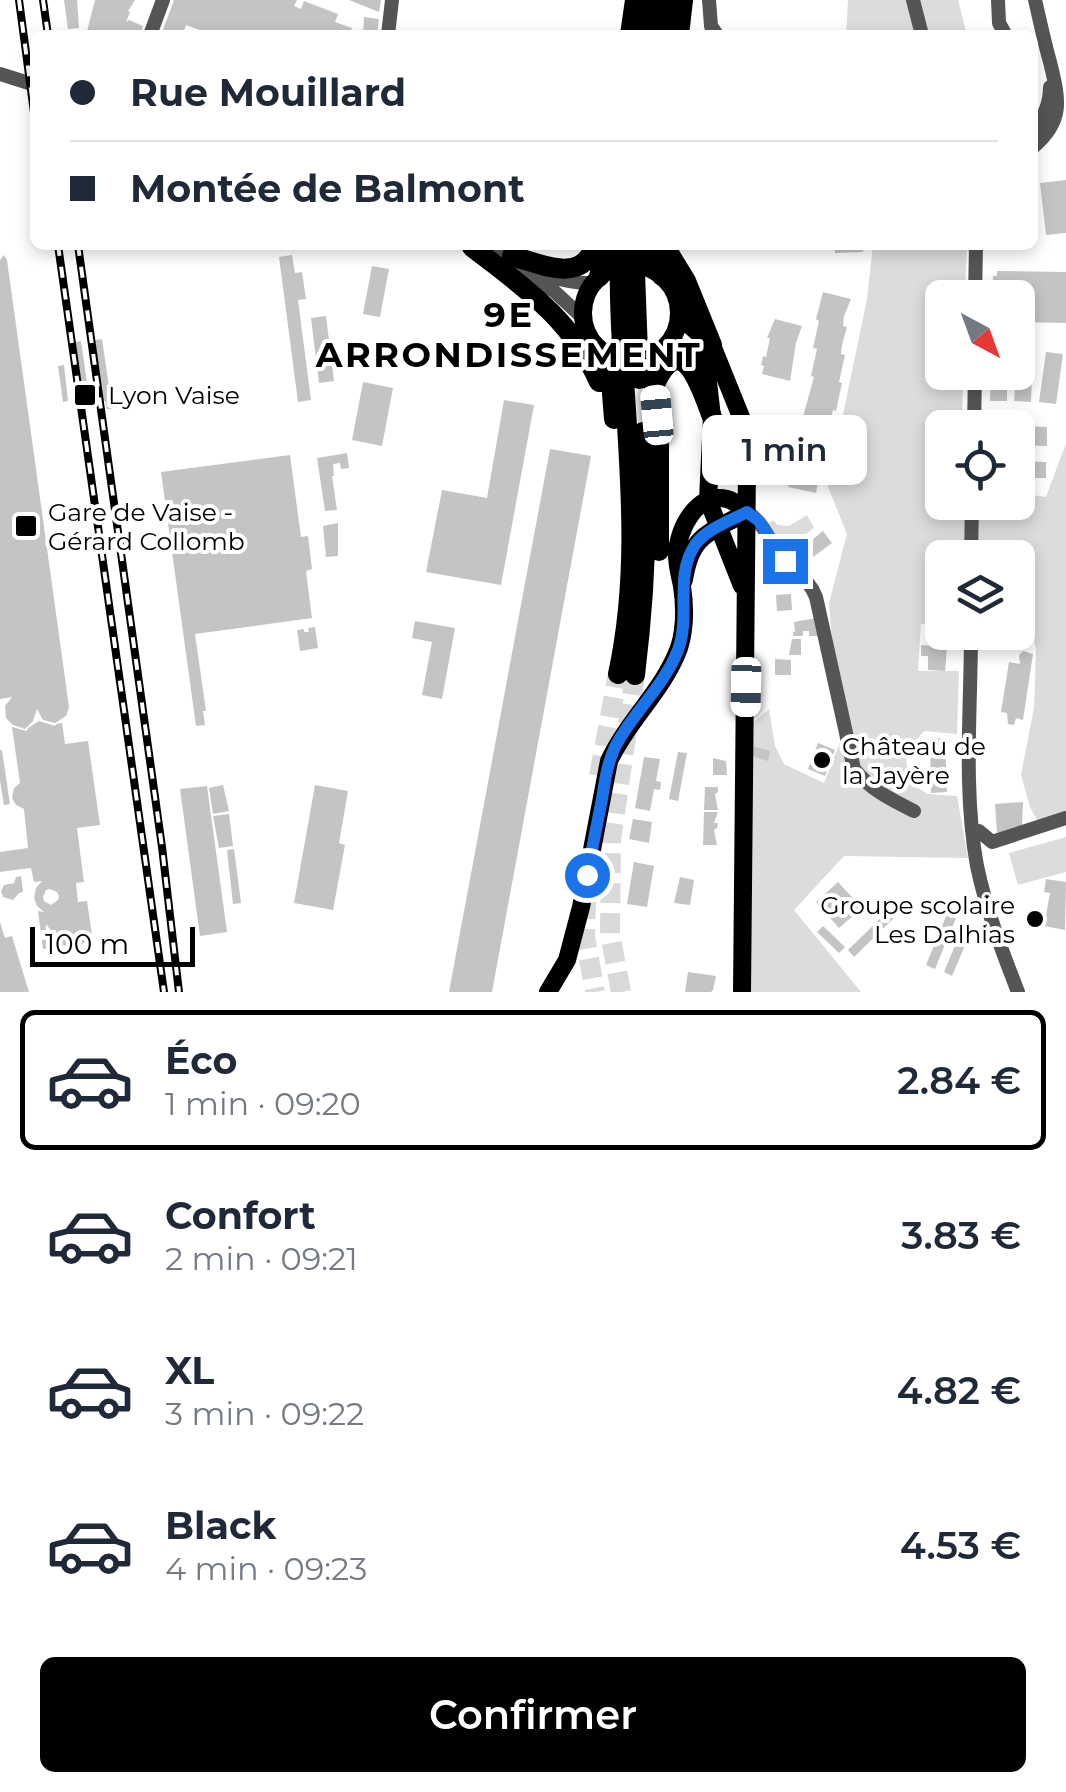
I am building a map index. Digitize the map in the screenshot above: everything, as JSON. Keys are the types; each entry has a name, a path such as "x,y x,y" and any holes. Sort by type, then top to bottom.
{"highway":[{"path":"631,30 635,0"},
{"path":"648,30 653,0"},
{"path":"662,30 667,0"},
{"path":"680,30 684,0"},
{"path":"483,250 568,330 596,377 615,428"},
{"path":"512,256 574,269 585,264 592,250"},
{"path":"601,277 605,250"},
{"path":"620,250 632,501 625,668"},
{"path":"625,668 642,618 646,530 634,250"},
{"path":"651,250 653,272"},
{"path":"667,250 686,280 712,344"},
{"path":"606,353 615,428 625,668"},
{"path":"625,668 658,575 661,516 653,364 656,353"},
{"path":"654,384 667,364 685,363 696,374 712,417"}],"main road":[{"path":"742,992 747,512 747,466 741,416 712,344 686,324 679,314 675,293 653,272 629,265 601,277 584,299 583,318 588,335 606,353 632,362 656,353 689,350 702,360 708,373 712,417 708,500 746,596"},
{"path":"656,353 673,336 679,314"},
{"path":"548,992 567,960 581,907 609,761 618,742 660,686 678,649 684,623 678,544 688,517 708,500 725,498 747,512"},
{"path":"683,590 690,554 702,537 721,536 747,512"}],"street":[{"path":"152,30 163,0"},
{"path":"389,30 392,0"},
{"path":"709,0 714,30"},
{"path":"913,0 921,30"},
{"path":"998,0 1003,30"},
{"path":"1035,0 1058,94 1052,128 1038,142"},
{"path":"1038,123 1050,97 1050,66"},
{"path":"0,74 29,84"},
{"path":"485,250 540,282 583,318"},
{"path":"492,250 560,280 575,283 601,277"},
{"path":"976,250 976,280"},
{"path":"747,512 759,521 785,561 811,585 816,596 854,769 880,794 914,810"},
{"path":"971,650 972,831 993,924 1018,992"},
{"path":"979,831 992,842 1066,818"}],"shaded area":[{"path":"848,0 958,0 966,30 846,30"},
{"path":"872,250 967,250 966,280 925,280 925,390 963,390 962,410 925,410 925,520 1035,520 1035,495 1046,497 1066,443 1066,824 1042,830 1030,807 1021,775 1034,707 1035,540 925,540 925,624 921,624 918,671 959,671 957,734 924,731 905,753 910,783 928,794 957,796 968,858 844,856 794,910 861,992 749,992 753,723 769,709 775,746 784,764 824,783 840,742 829,603 847,534 828,487 867,299"},
{"path":"807,515 814,528 806,534 810,541 790,557 768,523 774,520 777,525 789,526"},
{"path":"1066,837 1066,872 1018,885 1009,853"}],"building":[{"path":"64,0 77,0 79,28 68,29"},
{"path":"95,0 135,0 126,22 143,26 142,30 87,30"},
{"path":"174,0 297,0 294,6 301,9 304,1 338,14 335,22 352,28 200,30 186,25 184,30 163,30"},
{"path":"349,0 381,0 379,12"},
{"path":"364,17 379,19 378,30 363,30"},
{"path":"1066,180 1066,233 1046,235 1040,183"},
{"path":"835,250 864,250 862,252"},
{"path":"4,255 69,707 66,716 55,723 43,720 37,709 25,729 6,718 5,706 12,697 0,699 0,260"},
{"path":"292,255 295,273 302,272 306,299 298,300 311,400 298,402 279,257"},
{"path":"372,266 389,269 380,317 363,314"},
{"path":"997,271 1066,272 1066,323 1035,322 1035,280 993,280"},
{"path":"823,292 851,299 844,316 843,326 847,327 841,354 845,355 839,382 842,383 819,455 816,493 788,487 796,431 814,377 811,376 817,349 813,348 819,321 816,319"},
{"path":"326,316 334,381 319,383 311,318"},
{"path":"775,319 802,326 790,381 762,374 767,338"},
{"path":"102,339 111,409 103,401 95,340"},
{"path":"81,341 90,403 83,404 75,342"},
{"path":"1046,352 1063,354 1056,404 1039,402"},
{"path":"64,365 68,401 63,402 58,366"},
{"path":"363,382 393,388 382,446 352,440"},
{"path":"990,390 1007,390 1007,401 990,401"},
{"path":"1015,390 1031,390 1031,402 1014,401"},
{"path":"504,400 534,405 501,585 426,572 442,490 487,498"},
{"path":"1035,427 1047,427 1047,446 1035,446"},
{"path":"550,449 591,456 492,992 449,992"},
{"path":"347,453 349,468 333,464 337,510 325,511 317,458"},
{"path":"290,455 301,537 308,536 312,569 306,571 312,618 195,634 206,711 205,725 196,726 161,472"},
{"path":"1035,462 1046,462 1046,478 1035,478"},
{"path":"338,523 338,556 326,557 323,526"},
{"path":"823,531 832,543 801,566 790,557"},
{"path":"791,594 792,610 777,611 776,595"},
{"path":"816,618 819,636 803,631 803,636 793,636 794,622"},
{"path":"415,621 455,628 442,699 422,695 432,642 412,638"},
{"path":"315,627 318,648 300,651 297,630 309,632 308,628"},
{"path":"792,639 801,639 801,655 789,655"},
{"path":"921,645 925,650 947,650 945,671 928,670 928,656 921,656"},
{"path":"1023,651 1033,654 1023,720 1016,718 1014,725 1008,724 1007,713 1001,712 1009,662 1020,664"},
{"path":"775,659 791,660 791,675 775,675"},
{"path":"39,721 55,726 62,723 65,744 88,741 100,825 77,828 84,882 76,883 78,902 87,901 93,942 60,946 61,950 43,949 38,911 44,912 34,898 42,881 34,882 31,868 0,872 0,852 28,848 24,809 12,798 20,783 12,727 27,731","holes":["46,890 57,892 58,900 51,905 44,901"]},
{"path":"945,738 947,792 931,793 930,739"},
{"name":"Château de la Jayère","path":"818,743 835,750 825,776 808,769"},
{"path":"752,746 770,751 768,761 752,756"},
{"path":"0,750 10,804 4,805 0,781"},
{"path":"678,752 687,753 678,801 669,799"},
{"path":"644,757 660,759 656,781 661,782 660,790 654,789 650,811 635,808"},
{"path":"713,758 726,761 727,775 713,775"},
{"path":"223,785 229,811 213,814 209,788"},
{"path":"315,785 348,791 339,843 345,845 333,910 294,903"},
{"path":"207,786 227,932 200,936 180,789"},
{"path":"705,787 718,787 718,810 704,810"},
{"path":"1023,802 1022,826 997,833 995,804"},
{"path":"704,812 718,812 714,823 718,823 714,830 717,845 703,845"},
{"path":"229,814 233,846 219,848 213,816"},
{"path":"633,819 652,822 649,843 629,839"},
{"path":"234,849 241,903 233,904 227,850"},
{"path":"634,862 654,866 647,907 627,904"},
{"path":"21,876 23,892 13,900 3,897 4,885"},
{"path":"680,877 694,880 690,905 674,903"},
{"path":"1046,879 1066,882 1065,930 1044,926 1050,893 1044,892"},
{"path":"838,882 862,908 839,928 816,902"},
{"path":"887,912 894,918 854,957 848,950"},
{"path":"947,914 956,918 935,969 926,965"},
{"path":"0,922 5,938 12,936 29,992 0,992"},
{"path":"823,926 845,947 839,953 817,932"},
{"path":"961,931 970,934 952,976 944,972"},
{"path":"688,972 716,976 713,990 685,992"}],"tunnel":[{"path":"599,776 618,674"},
{"path":"621,992 610,934 611,840 635,675"},
{"path":"586,899 585,937 595,992"}],"railway":[{"path":"19,0 30,82"},
{"path":"43,0 47,30"},
{"path":"59,250 164,992"},
{"path":"79,250 179,992"}],"place":[{"name":"Lyon Vaise","path":"85,395"},
{"name":"Gare de Vaise - Gérard Collomb","path":"26,526"},
{"name":"Château de la Jayère","path":"822,760"},
{"name":"Groupe scolaire Les Dalhias","path":"1035,919"}],"district":[{"name":"9E ARRONDISSEMENT","path":"509,334"}],"route":[{"path":"587,875 609,761 618,742 660,686 678,649 684,623 686,568 697,542 747,512 759,521 785,561"}]}
